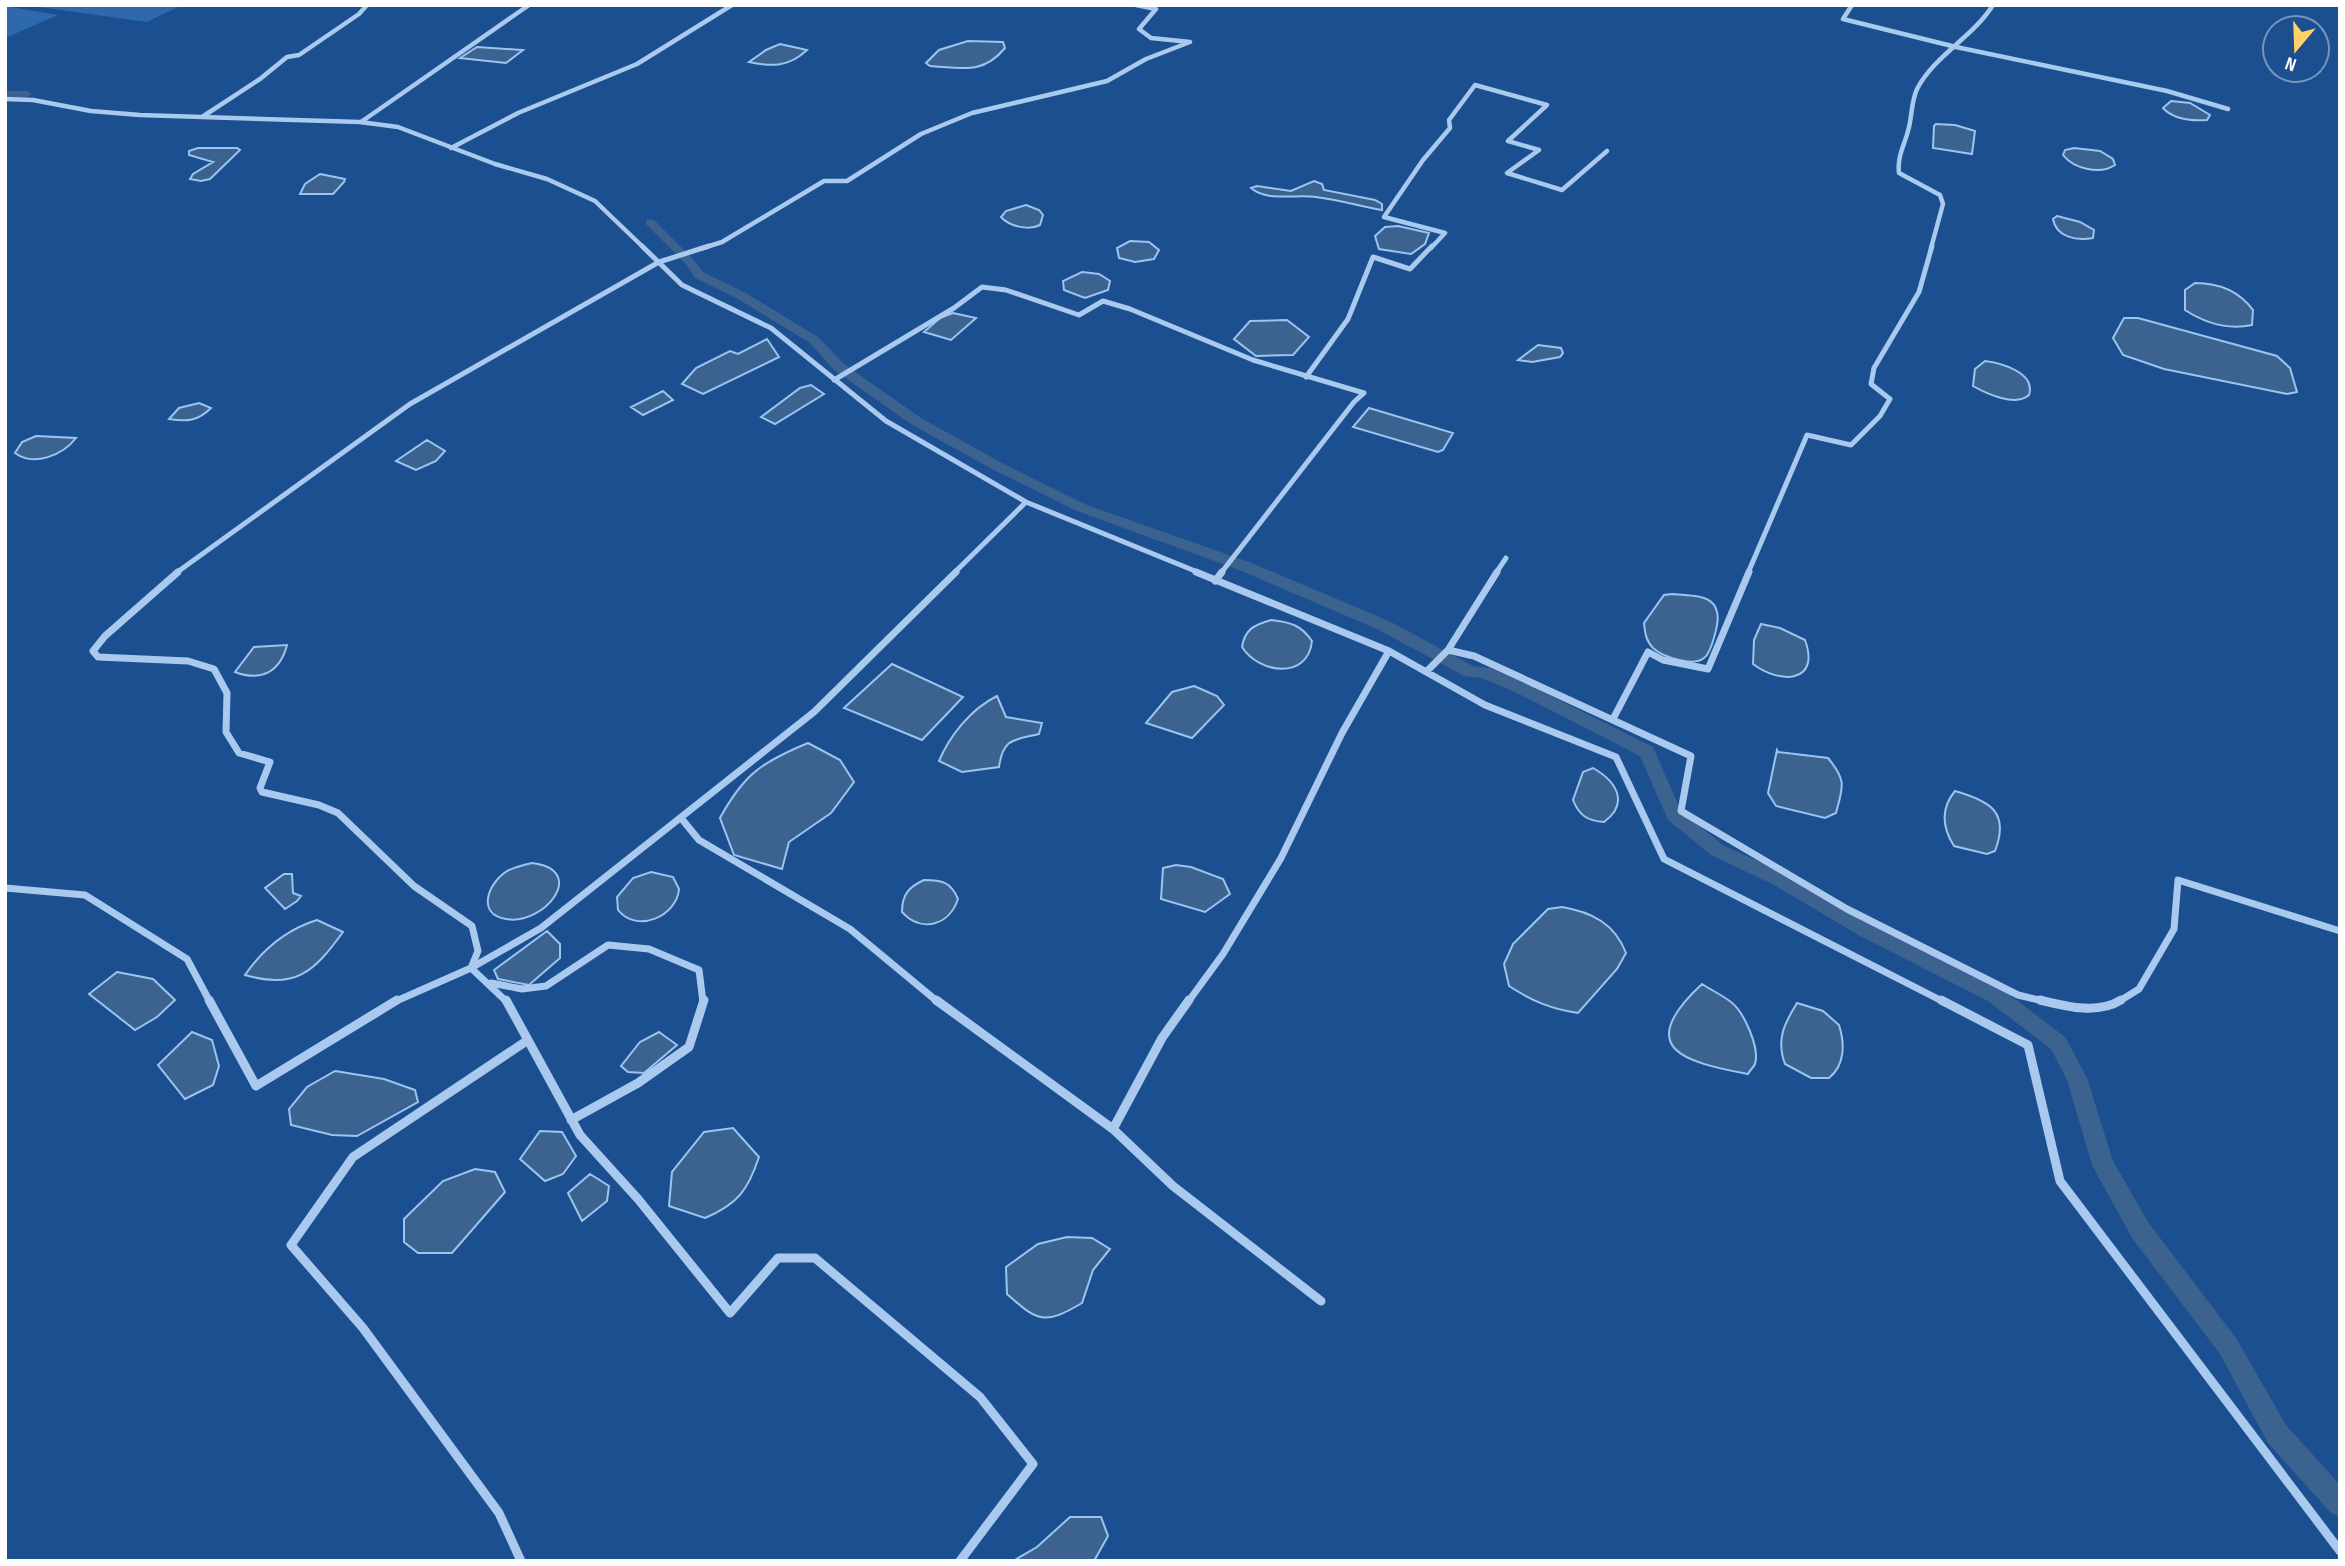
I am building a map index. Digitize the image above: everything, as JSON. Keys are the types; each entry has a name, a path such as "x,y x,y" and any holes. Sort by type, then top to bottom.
{"street":[{"path":"201,117 260,79 287,57 299,55 359,14 367,5"},
{"path":"360,122 529,5"},
{"path":"453,147 518,113 637,64 732,5"},
{"path":"471,968 478,951 472,926 414,886 338,813 319,805 262,792 260,788 270,762 239,753 226,732 227,693 214,669 188,661 97,657 93,651 105,636 180,570 410,404 659,262 698,251 739,232 824,181 847,181 921,134 972,113 1107,81 1146,59 1190,42 1151,38 1139,29 1156,9 1136,5"},
{"path":"1852,5 1843,19 1956,47 2167,91 2228,109"},
{"path":"1613,719 1648,652 1663,660 1708,669 1807,435 1851,445 1880,416 1890,399 1871,384 1874,368 1919,292 1942,204 1940,195 1899,173 1897,156 1907,137 1912,106 1922,82 1980,25 1993,5"},
{"path":"1306,377 1348,319 1373,257 1410,269 1445,233 1384,217 1423,160 1450,128 1449,120 1475,85 1546,105 1508,141 1539,150 1507,173 1562,190 1607,150"},
{"path":"5,99 33,100 91,111 360,122 398,127 547,179 595,201 682,285 771,328 886,421 1026,502 1390,652 1429,670 1485,705 1616,757 1664,859 2028,1045 2060,1181 2340,1551"},
{"path":"836,379 954,308 982,287 1006,290 1079,315 1102,301 1130,309 1253,360 1364,393 1354,402 1215,581"},
{"path":"5,888 85,895 187,959 256,1086 406,995 471,968 541,928 814,712 1026,502"},
{"path":"1429,670 1448,650 1506,558"},
{"path":"1448,650 1474,656 1691,756 1681,811 1847,909 2018,995 2076,1009 2115,1004 2140,989 2174,929 2178,880 2340,931"},
{"path":"1113,1129 1162,1038 1223,954 1281,858 1342,733 1390,652"},
{"path":"681,818 699,840 850,929 912,983 1113,1129 1173,1186 1321,1301"},
{"path":"490,983 522,989 546,986 608,945 649,949 699,970 704,1000 689,1047 638,1083 571,1120"},
{"path":"471,968 490,983 510,1005 580,1135 638,1199 730,1312 778,1258 815,1258 980,1397 1032,1464 960,1561"},
{"path":"521,1561 499,1513 363,1328 291,1245 353,1157 528,1040"}],"shaded area":[{"path":"25,5 182,5 147,22"},
{"path":"5,6 58,15 5,38"},
{"path":"968,41 1003,42 1005,48 997,57 971,68 930,66 926,63 939,50"},
{"path":"780,44 807,50 787,63 765,65 749,62 766,50"},
{"path":"477,47 523,50 506,63 460,58"},
{"path":"2171,101 2190,103 2210,115 2207,120 2178,117 2163,108"},
{"path":"1936,124 1955,125 1975,131 1972,154 1933,148"},
{"path":"198,148 240,150 210,179 201,181 190,179 193,174 213,162 189,155 189,151"},
{"path":"2074,148 2100,151 2113,159 2115,165 2102,170 2080,167 2063,155 2065,150"},
{"path":"320,174 345,179 333,194 300,194 305,184"},
{"path":"1314,181 1322,184 1324,190 1375,200 1382,204 1382,210 1316,197 1265,195 1251,188 1257,186 1291,191"},
{"path":"1026,205 1039,210 1043,215 1040,225 1019,227 1001,217 1006,211"},
{"path":"2057,216 2080,222 2094,230 2093,238 2080,239 2062,234 2053,219"},
{"path":"1398,226 1429,233 1425,244 1411,254 1379,249 1375,236 1385,227"},
{"path":"1130,241 1149,242 1159,250 1154,259 1135,262 1119,258 1117,248"},
{"path":"1082,272 1099,274 1110,281 1108,290 1085,298 1064,290 1063,281"},
{"path":"2195,283 2220,287 2235,293 2253,310 2252,325 2234,327 2217,324 2185,310 2185,290"},
{"path":"953,313 976,318 951,340 924,332 940,318"},
{"path":"2124,318 2138,318 2277,356 2290,368 2297,392 2287,394 2164,369 2123,355 2113,338"},
{"path":"1287,320 1309,337 1293,355 1256,356 1234,339 1250,321"},
{"path":"767,339 779,357 703,394 682,384 696,368 730,351 738,354"},
{"path":"1538,345 1561,348 1563,353 1560,357 1532,362 1518,360"},
{"path":"1985,361 2000,364 2023,375 2030,387 2029,395 2009,400 1973,386 1975,369"},
{"path":"811,385 824,394 775,424 761,417 800,388"},
{"path":"663,391 673,400 643,415 631,407"},
{"path":"199,403 211,408 192,419 169,419 179,408"},
{"path":"1369,408 1453,433 1443,450 1438,452 1353,427"},
{"path":"36,436 76,438 64,449 48,457 31,459 15,453 22,442"},
{"path":"427,440 445,451 436,461 416,470 396,461"},
{"path":"1664,595 1709,600 1717,612 1718,621 1711,647 1699,661 1671,657 1653,648 1647,640 1644,623"},
{"path":"1271,620 1294,625 1304,631 1312,641 1309,654 1302,662 1282,669 1271,667 1260,663 1242,647 1245,636 1251,629"},
{"path":"1761,624 1780,628 1805,640 1807,665 1802,672 1785,677 1763,671 1753,664 1754,640"},
{"path":"287,645 280,662 268,672 253,676 235,672 254,647"},
{"path":"892,664 963,697 922,740 844,708"},
{"path":"1194,686 1217,696 1224,705 1192,738 1146,723 1172,692"},
{"path":"997,696 1006,717 1042,723 1039,734 1016,739 1007,745 999,767 962,772 939,761 962,724 987,701"},
{"path":"808,743 840,760 854,782 831,813 789,842 782,869 734,855 720,818 737,790 766,763"},
{"path":"1777,750 1828,758 1838,772 1842,784 1836,813 1825,818 1776,806 1768,793"},
{"path":"1593,768 1608,779 1617,793 1616,807 1604,822 1584,816 1573,800 1583,772"},
{"path":"1955,791 1978,799 1994,810 2000,827 1995,851 1987,854 1954,846 1944,818 1947,805"},
{"path":"532,863 549,868 557,876 559,886 555,896 534,914 520,919 497,916 488,905 490,890 507,871"},
{"path":"1176,865 1191,867 1223,879 1230,894 1205,912 1161,899 1163,868"},
{"path":"651,872 673,877 679,889 677,899 664,914 655,919 635,921 618,910 617,897 633,878"},
{"path":"284,874 292,874 293,893 301,896 285,909 265,888"},
{"path":"924,880 945,883 958,899 954,908 941,921 918,923 902,912 907,892"},
{"path":"1562,907 1583,912 1601,921 1616,934 1626,953 1617,969 1578,1013 1542,1004 1509,986 1504,964 1513,944 1548,909"},
{"path":"317,920 343,932 312,967 290,979 262,979 245,975 277,941"},
{"path":"547,931 560,944 560,958 529,985 498,979 494,970"},
{"path":"117,972 153,979 175,1000 157,1017 135,1030 89,994"},
{"path":"1702,984 1731,1002 1746,1022 1756,1057 1748,1074 1704,1064 1675,1049 1669,1037 1671,1023"},
{"path":"1797,1003 1823,1011 1839,1025 1842,1039 1841,1061 1829,1078 1811,1078 1785,1064 1781,1040 1788,1018"},
{"path":"192,1032 212,1040 219,1066 213,1085 185,1099 158,1065"},
{"path":"659,1032 677,1045 644,1073 628,1072 621,1066 640,1042"},
{"path":"335,1071 384,1079 415,1090 418,1102 357,1136 332,1135 291,1125 289,1109 307,1087"},
{"path":"733,1128 759,1157 751,1178 740,1195 726,1207 705,1218 669,1206 672,1172 704,1132"},
{"path":"540,1131 562,1132 576,1156 563,1174 545,1181 520,1159"},
{"path":"475,1169 495,1172 505,1192 452,1253 418,1253 404,1242 404,1219 443,1181"},
{"path":"590,1174 609,1186 607,1201 582,1221 568,1193"},
{"path":"1067,1237 1092,1238 1110,1249 1093,1270 1082,1303 1059,1315 1035,1315 1007,1294 1006,1267 1038,1244"},
{"path":"1070,1517 1101,1517 1108,1536 1094,1561 1013,1561 1037,1547"}],"waterway":[{"path":"5,94 27,94"},
{"path":"650,222 690,262 699,275 742,296 814,340 839,367 916,421 997,466 1082,508 1244,566 1383,625 1470,672 1484,672 1523,689 1647,752 1674,815 1717,850 1781,880 1867,930 1995,995 2058,1043 2077,1078 2103,1165 2140,1230 2228,1346 2277,1434 2340,1504"}]}
